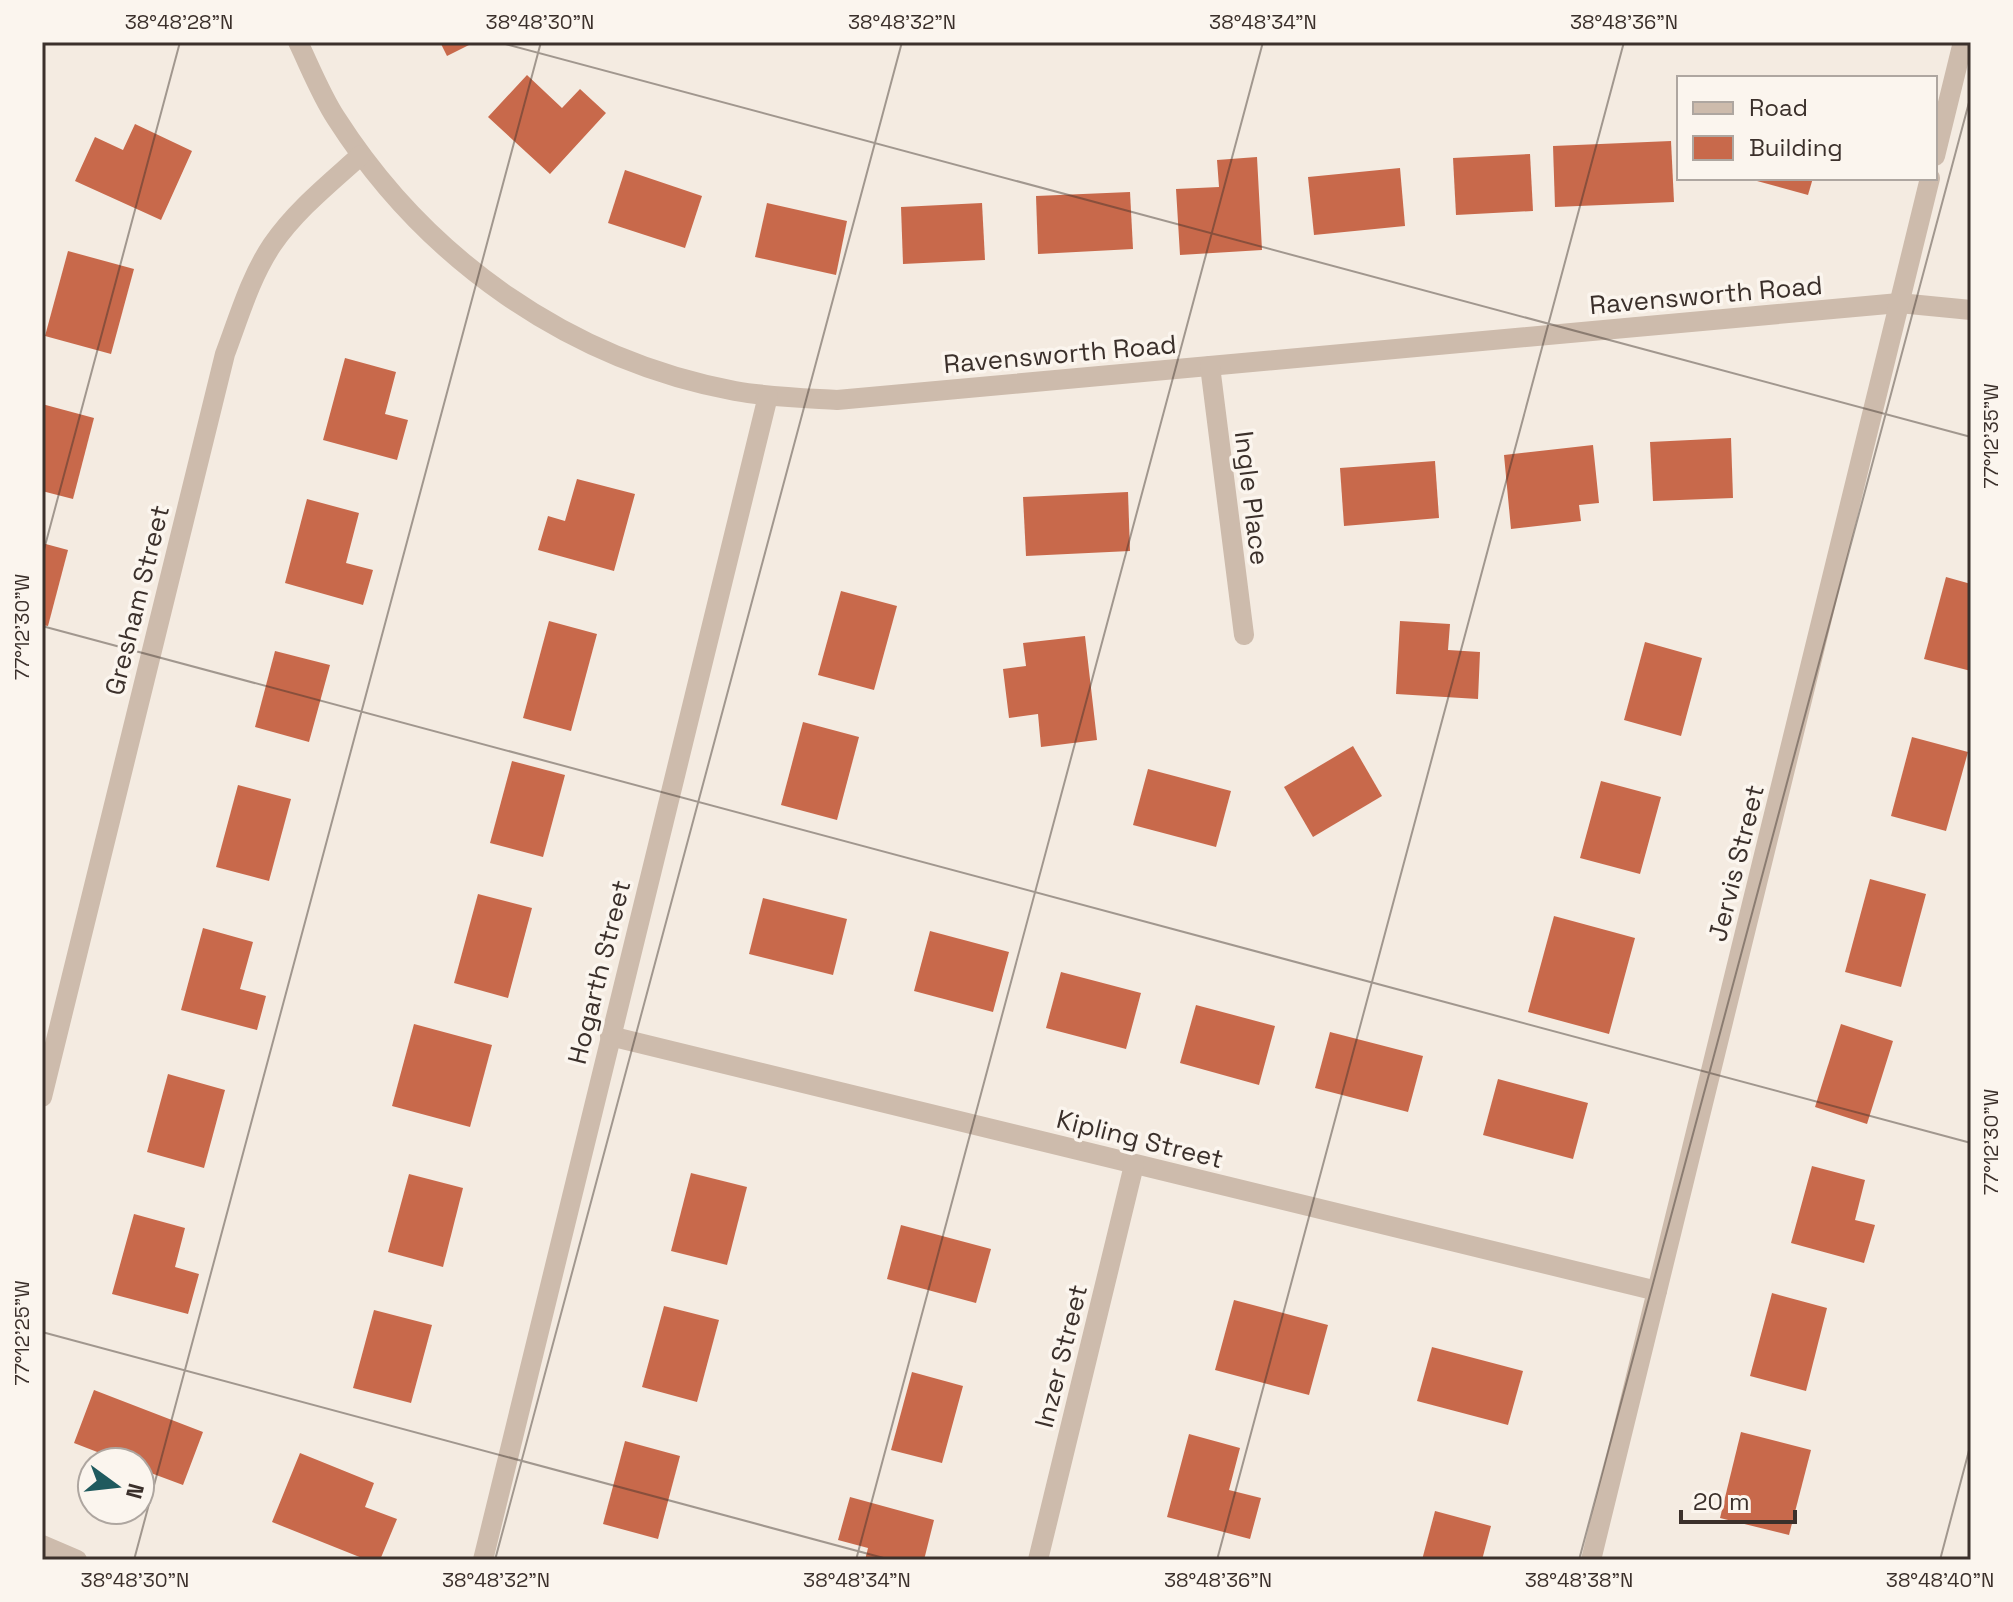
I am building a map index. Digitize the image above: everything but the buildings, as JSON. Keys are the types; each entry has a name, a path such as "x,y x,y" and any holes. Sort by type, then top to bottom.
{"street":[{"name":"Ravensworth Road","path":"298,42 333,115 404,209 444,248 514,302 580,340 652,370 768,396 837,400 1899,303 1971,310"},
{"path":"1937,148 1963,42"},
{"name":"Gresham Street","path":"42,1097 225,354 249,288 272,245 300,210 361,155"},
{"name":"Jervis Street","path":"1591,1560 1930,180"},
{"name":"Ingle Place","path":"1210,366 1244,635"},
{"name":"Hogarth Street","path":"483,1560 768,396"},
{"name":"Kipling Street","path":"610,1036 1657,1291"},
{"name":"Inzer Street","path":"1038,1560 1134,1165"},
{"path":"42,1545 77,1560"}]}
